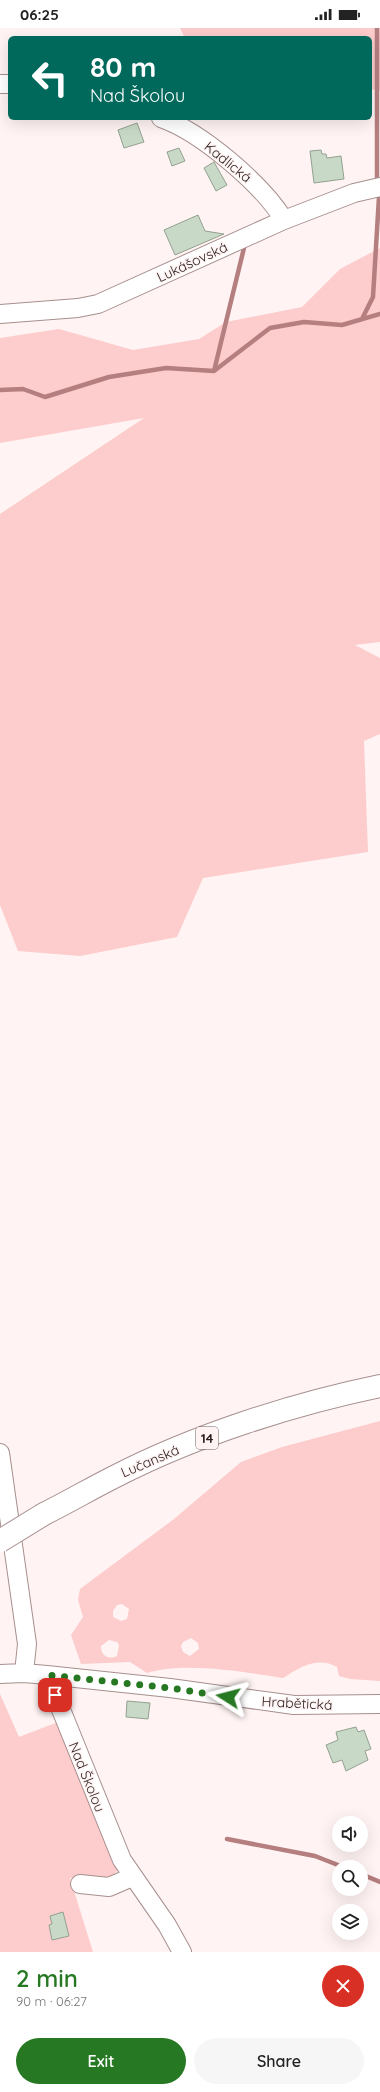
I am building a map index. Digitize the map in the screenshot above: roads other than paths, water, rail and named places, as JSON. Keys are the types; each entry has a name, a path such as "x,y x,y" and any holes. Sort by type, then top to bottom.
{"main road":[{"name":"Lučanská","path":"0,1541 44,1514 117,1475 186,1445 291,1408 380,1386"}],"street":[{"name":"Kadlická","path":"165,120 182,128 245,174 277,207 284,220"},
{"name":"Lukášovská","path":"0,314 78,308 98,304 284,220 354,193 380,187"},
{"path":"0,1453 1,1475 27,1644 24,1673"},
{"name":"Hrabětická","path":"0,1674 24,1673 48,1675 170,1688 294,1705 380,1704"},
{"name":"Nad Školou","path":"48,1675 91,1787 122,1860 132,1877 167,1925 182,1952"},
{"path":"80,1884 109,1887 132,1877"}],"waterway":[{"path":"377,28 377,179"},
{"path":"362,319 373,297 379,197"},
{"path":"214,371 244,248"},
{"path":"0,390 23,389 45,397 109,377 166,368 214,371 270,328 304,322 342,325 380,314"},
{"path":"227,1839 315,1856 332,1863"},
{"path":"368,1877 380,1882"}]}
